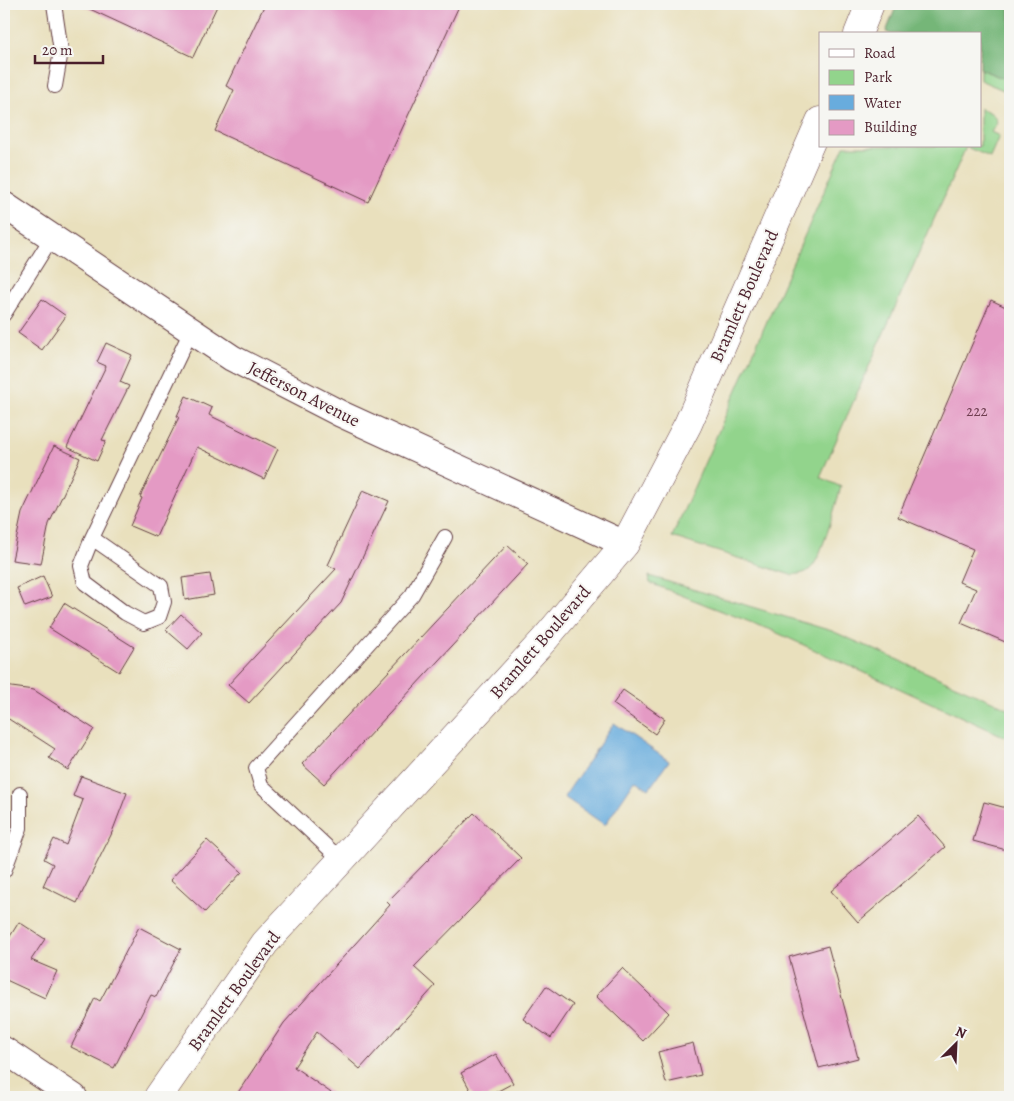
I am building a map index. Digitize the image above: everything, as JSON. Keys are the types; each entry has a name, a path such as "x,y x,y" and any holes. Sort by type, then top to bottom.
{"street":[{"path":"859,32 870,4"},
{"name":"Bramlett Boulevard","path":"158,1097 265,943 544,640 625,544 688,424 819,123"},
{"name":"Jefferson Avenue","path":"4,204 232,358 341,414 625,544"},
{"path":"4,1050 74,1097"}],"lane":[{"path":"54,4 61,51 54,86"},
{"path":"4,314 52,237"},
{"path":"92,538 161,586 164,602 159,616 144,623 125,613 85,583 81,566 92,538 191,331"},
{"path":"341,860 261,785 256,768 412,595 445,537"},
{"path":"4,871 20,828 20,794"}],"green space":[{"path":"897,4 1010,4 1010,81 982,70 982,32 886,32"},
{"path":"982,70 1010,81 1010,93 982,81"},
{"path":"982,109 991,113 997,123 991,132 999,136 990,157 968,148 982,148"},
{"path":"843,148 966,148 820,477 841,487 823,544 814,564 806,572 791,575 672,537"},
{"path":"649,576 832,631 1010,709 1010,739 773,631 650,583"}],"water":[{"path":"614,723 669,761 649,789 635,780 605,825 564,797"}],"building":[{"path":"79,4 218,4 193,57"},
{"path":"265,4 460,4 368,202 215,131 234,90 226,86"},
{"path":"42,299 66,316 42,350 18,333"},
{"path":"991,300 1010,309 1010,644 961,623 976,589 959,582 973,549 898,517"},
{"path":"106,343 132,355 120,382 129,386 102,440 106,441 97,461 67,447 106,366 97,362"},
{"path":"186,396 212,408 209,415 278,449 264,479 197,447 156,537 130,526 142,498 140,497 179,417 177,416"},
{"path":"54,446 80,458 49,524 41,564 12,560 22,513"},
{"path":"363,490 389,501 341,603 249,703 228,685 336,569 328,565"},
{"path":"507,545 528,564 324,784 302,764"},
{"path":"210,574 214,595 185,600 182,578"},
{"path":"43,576 52,597 25,607 17,588"},
{"path":"64,603 134,647 119,672 49,628"},
{"path":"181,614 202,633 188,649 166,630"},
{"path":"4,686 34,690 94,729 68,770 49,758 55,749 4,716"},
{"path":"623,690 665,719 655,734 613,704"},
{"path":"81,776 127,793 111,835 77,903 43,886 53,864 44,859 54,839 66,845 83,800 73,796"},
{"path":"984,802 1010,809 1010,851 973,841"},
{"path":"474,813 521,858 414,967 435,986 360,1069 317,1032 294,1067 337,1097 235,1097 284,1023 390,905 387,902"},
{"path":"918,816 945,847 858,922 831,891"},
{"path":"207,840 242,872 205,912 170,880"},
{"path":"19,922 45,939 31,960 57,971 45,998 4,979 4,946"},
{"path":"139,927 181,949 156,997 151,995 114,1068 71,1047 95,998 100,1001"},
{"path":"828,946 858,1058 819,1068 789,957"},
{"path":"622,968 669,1013 643,1041 596,996"},
{"path":"546,986 573,1005 551,1038 523,1019"},
{"path":"693,1043 701,1075 666,1083 658,1052"},
{"path":"496,1054 513,1083 487,1097 474,1097 461,1073"}]}
